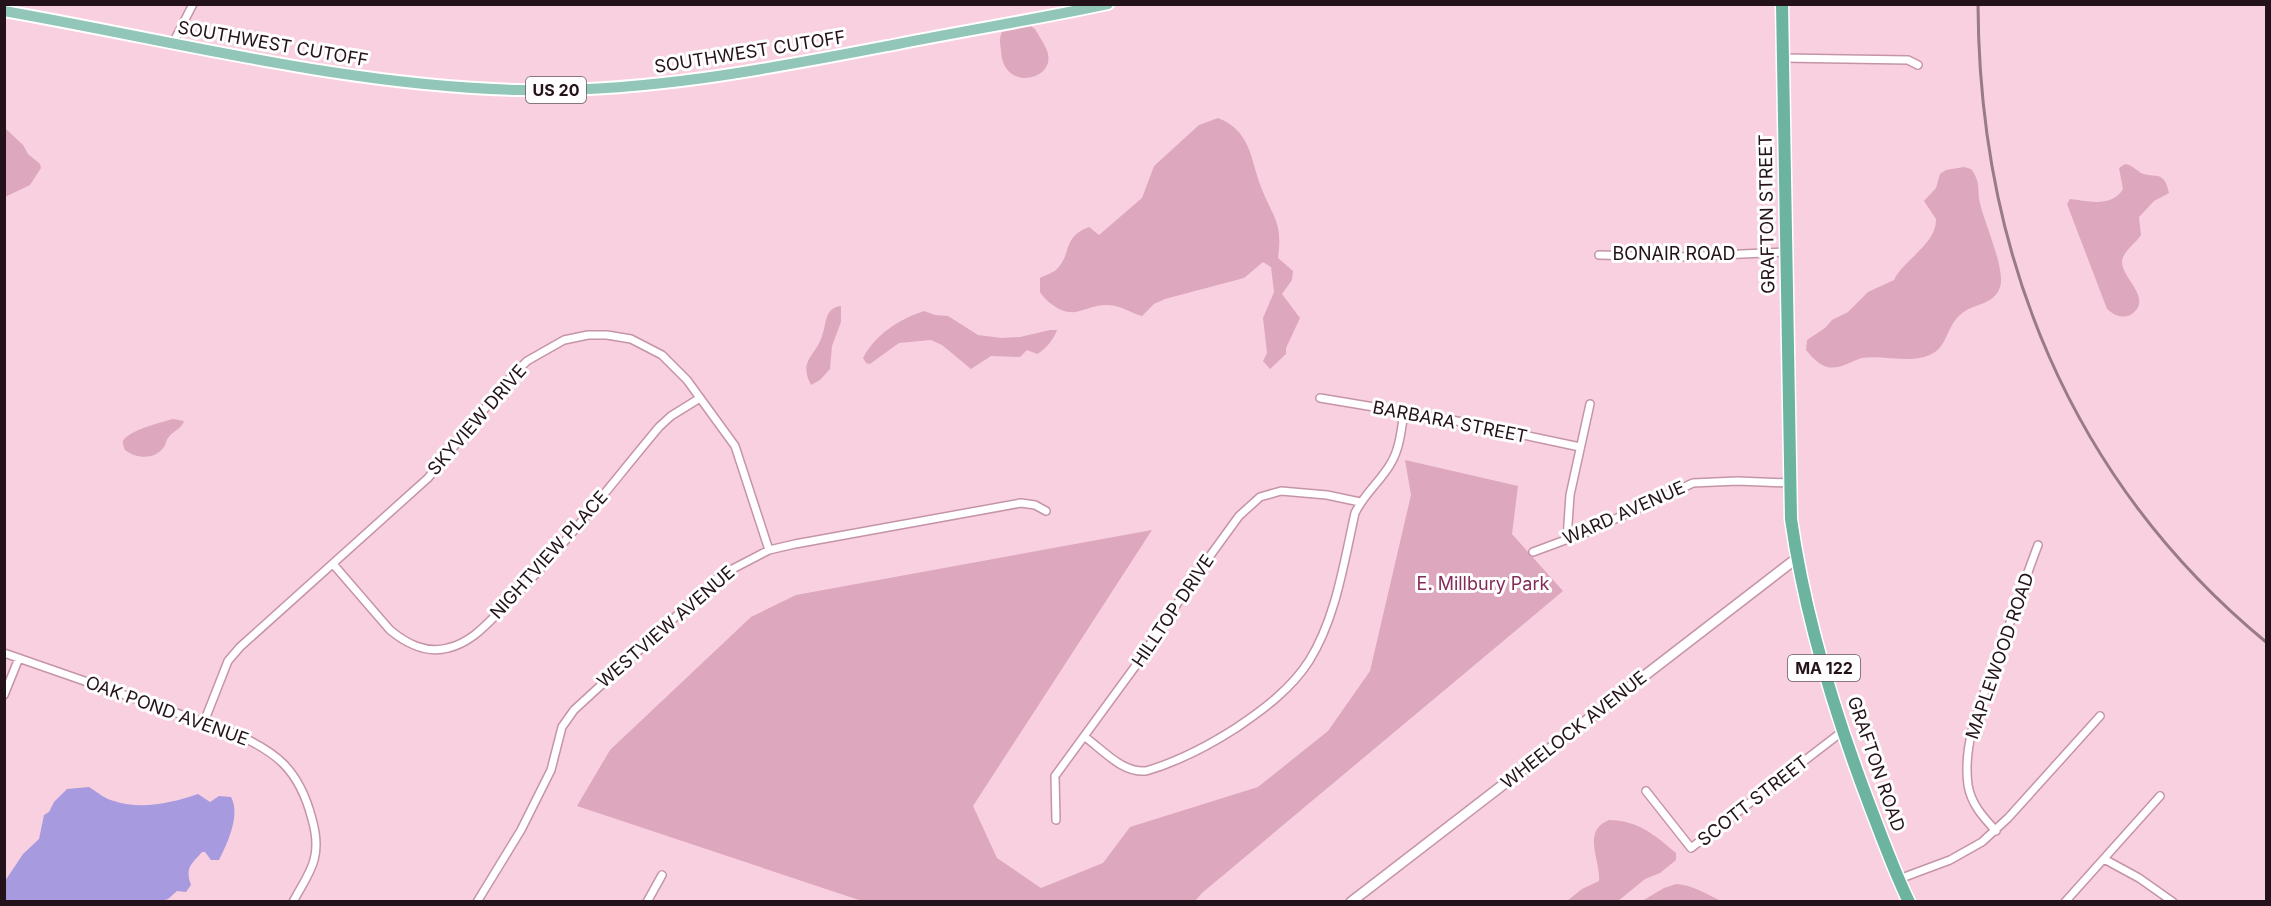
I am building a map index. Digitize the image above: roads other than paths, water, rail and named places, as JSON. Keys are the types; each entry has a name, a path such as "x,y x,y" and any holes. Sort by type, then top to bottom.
{"highway":[{"name":"GRAFTON STREET","path":"1782,4 1788,423"},
{"name":"GRAFTON ROAD","path":"1788,423 1791,519 1808,609 1843,731 1905,900"}],"main road":[{"name":"SOUTHWEST CUTOFF","path":"4,10 367,78 434,86 521,90 611,88 718,78 1108,4"}],"street":[{"path":"173,43 193,4"},
{"path":"1782,58 1908,60 1918,65"},
{"name":"BONAIR ROAD","path":"1599,255 1677,257 1785,252"},
{"name":"SKYVIEW DRIVE","path":"204,722 224,670 240,647 428,478 509,379 527,361 564,340 588,335 631,339 662,355 687,380 735,446 769,550"},
{"name":"NIGHTVIEW PLACE","path":"333,564 390,630 400,638 424,650 435,651 466,642 521,590 659,427 671,416 700,398"},
{"name":"BARBARA STREET","path":"1320,398 1452,420 1580,447"},
{"path":"1567,539 1567,514 1590,404"},
{"path":"1085,737 1125,768 1138,772 1146,771 1198,750 1227,734 1268,706 1300,673 1317,647 1332,608 1355,513 1360,502 1390,465 1400,438 1404,412"},
{"name":"WARD AVENUE","path":"1533,552 1694,483 1737,481 1789,483"},
{"name":"HILLTOP DRIVE","path":"1056,820 1055,776 1140,660 1239,516 1260,497 1290,490 1360,502"},
{"name":"WESTVIEW AVENUE","path":"477,902 521,830 551,770 562,728 574,710 721,575 769,550 1021,503 1035,505 1046,511"},
{"name":"MAPLEWOOD ROAD","path":"1996,831 1977,809 1968,787 1967,761 1970,741 2038,545"},
{"name":"WHEELOCK AVENUE","path":"1351,902 1797,558"},
{"name":"OAK POND AVENUE","path":"4,653 204,722 266,748 291,769 310,811 316,834 313,865 293,902"},
{"path":"4,695 19,658"},
{"path":"1899,879 1950,860 1982,842 1996,831 2100,716"},
{"name":"SCOTT STREET","path":"1646,791 1692,848 1843,731"},
{"path":"2065,902 2160,796"},
{"path":"2104,859 2139,878 2173,902"},
{"path":"647,902 662,875"}],"railway":[{"path":"1978,4 1983,97 1996,187 2018,274 2049,357 2089,436 2139,510 2198,579 2266,642"}],"park label":[{"name":"E. Millbury Park","path":"1483,584"}]}
